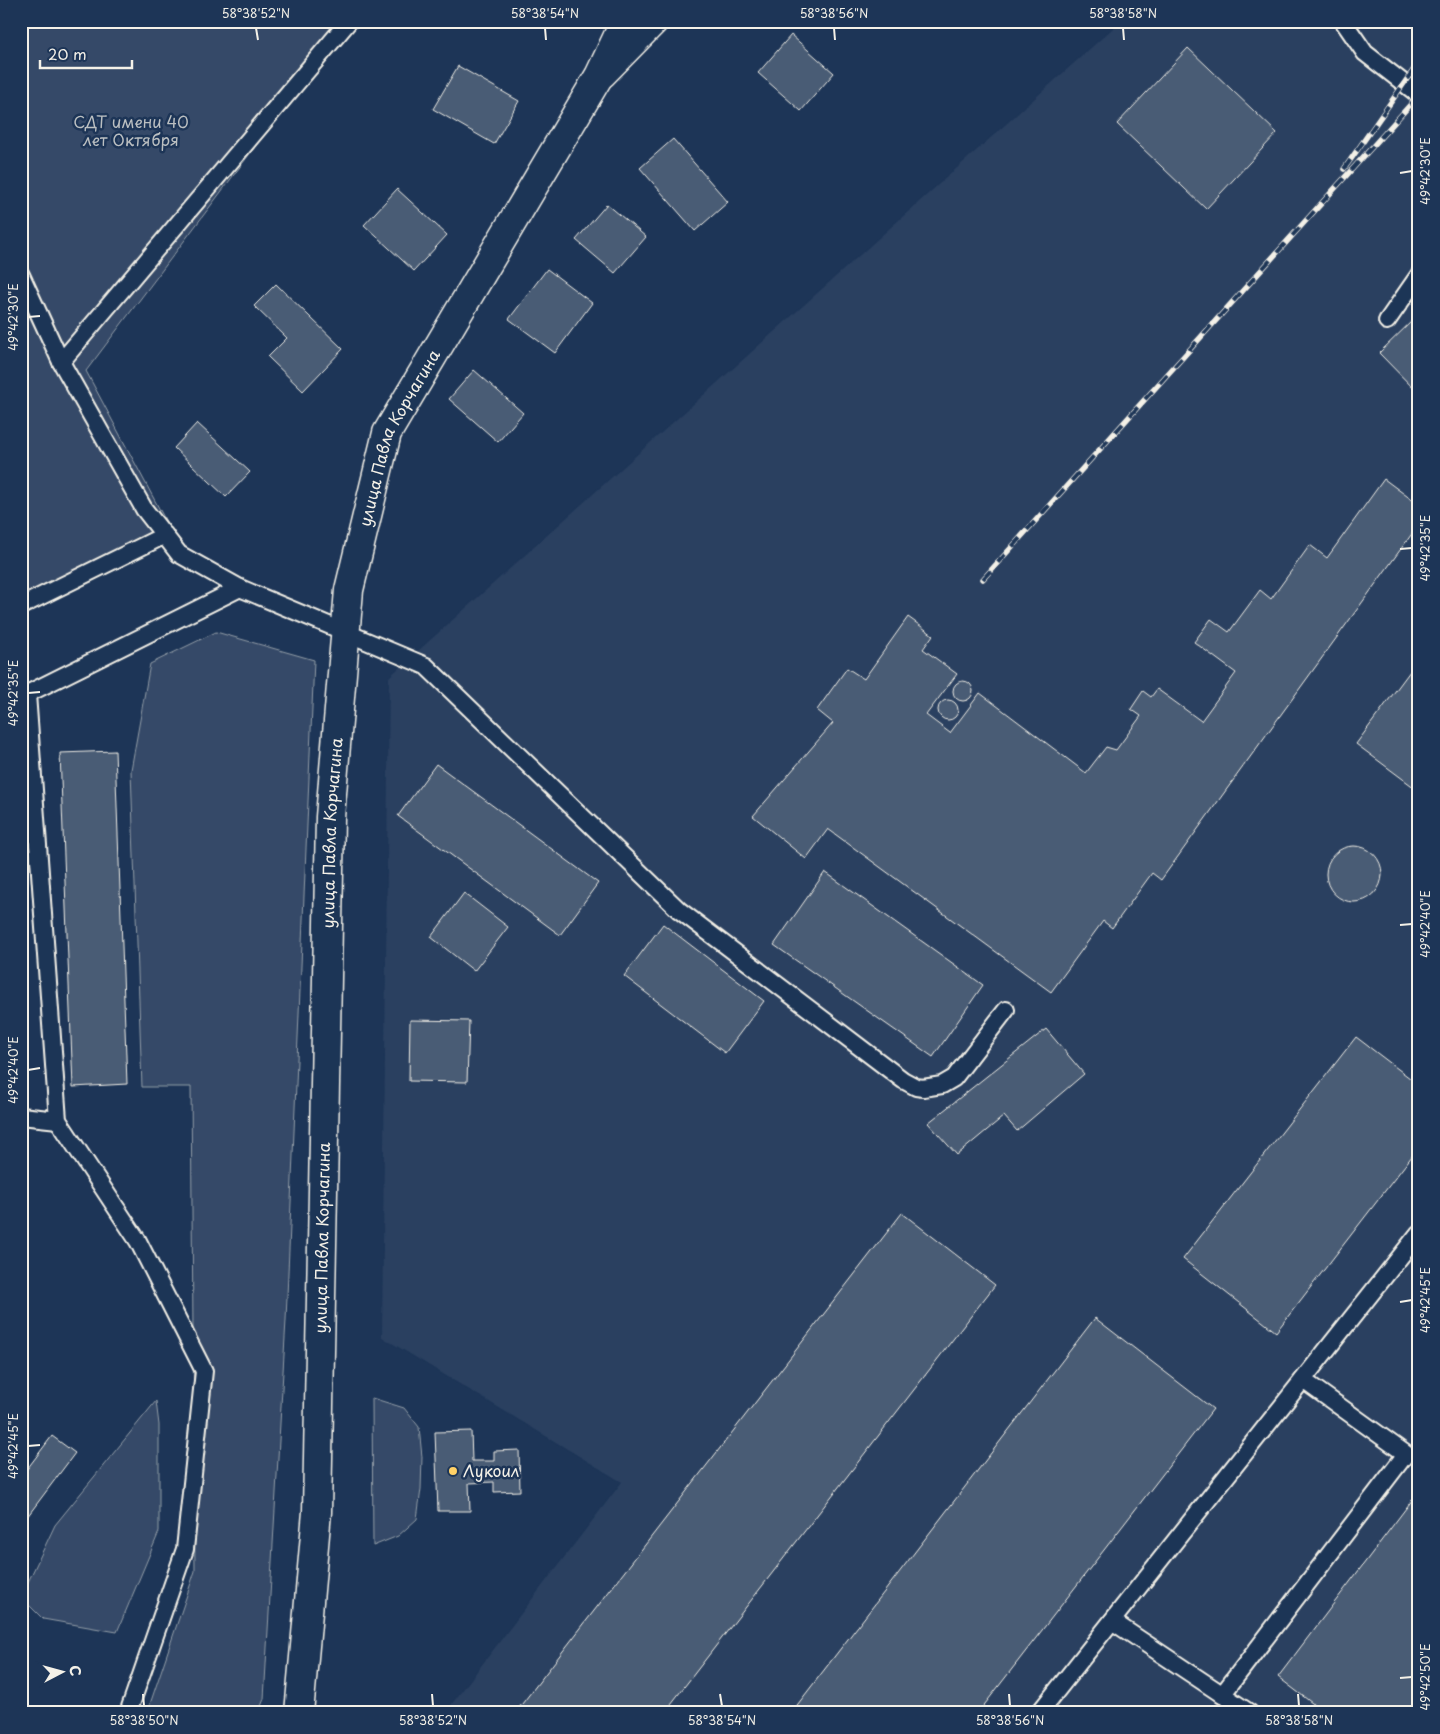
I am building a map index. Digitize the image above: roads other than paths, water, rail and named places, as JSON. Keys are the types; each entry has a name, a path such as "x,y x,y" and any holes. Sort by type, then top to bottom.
{"main road":[{"name":"улица Павла Корчагина","path":"299,1713 317,1512 330,817 349,590 388,433 599,76 625,21"},
{"path":"599,76 654,21"}],"lane":[{"path":"61,362 349,21"},
{"path":"1343,21 1365,53 1419,95"},
{"path":"1387,321 1419,274"},
{"path":"21,275 61,362 144,509 179,554 240,588 426,666 679,910 903,1080 916,1087 934,1088 954,1078 1006,1010"},
{"path":"21,606 165,535"},
{"path":"128,1713 185,1549 204,1370 138,1241 58,1120 24,695 240,588"},
{"path":"21,1116 58,1120"},
{"path":"1039,1713 1419,1233"},
{"path":"1222,1695 1406,1454 1302,1380"},
{"path":"1112,1621 1250,1713"}],"railway":[{"path":"1344,169 1419,62"},
{"path":"983,579 1419,95"}],"place":[{"name":"Лукоил","path":"453,1471"}],"park label":[{"name":"СДТ имени 40 лет Октября","path":"131,131"}]}
